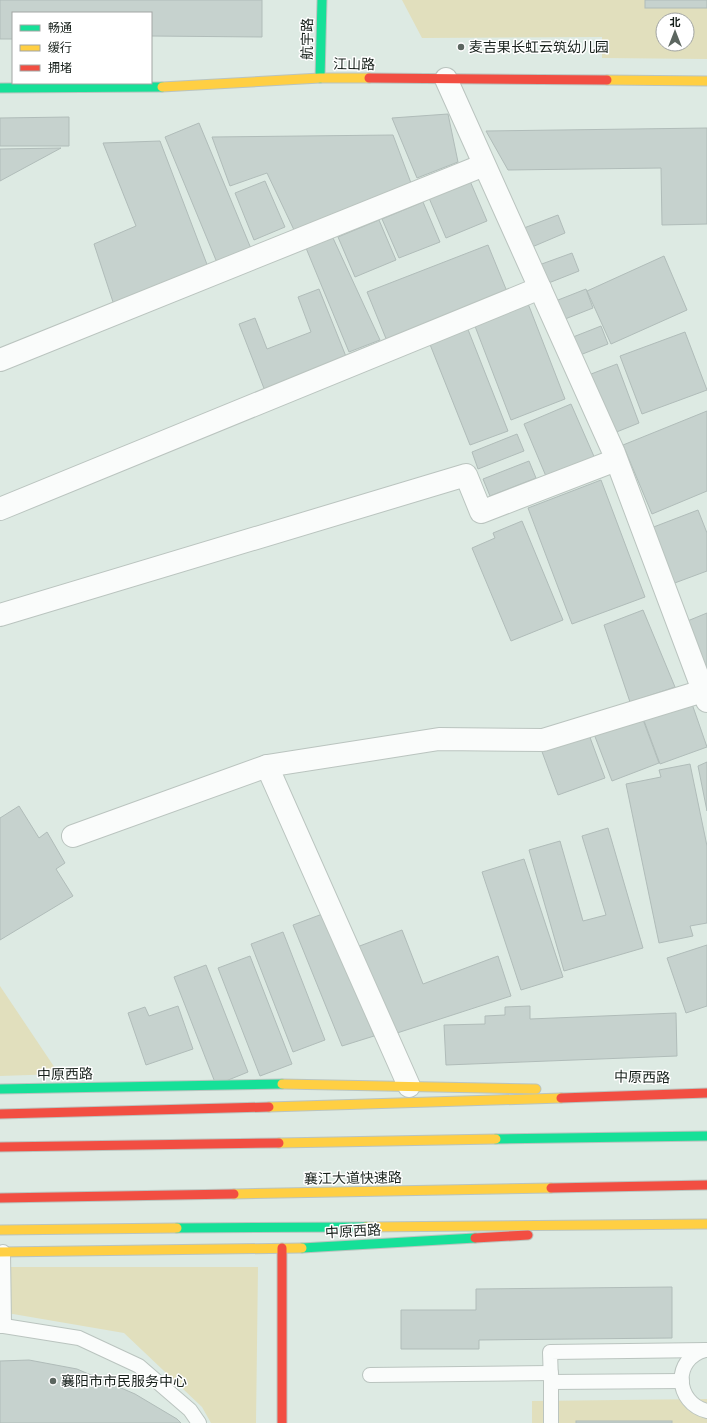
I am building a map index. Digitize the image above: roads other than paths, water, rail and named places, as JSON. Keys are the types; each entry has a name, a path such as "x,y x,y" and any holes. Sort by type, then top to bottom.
{"main road":[{"name":"航宇路","path":"320,78 322,0"},
{"name":"江山路","path":"0,88 150,88 320,78 707,81"},
{"name":"中原西路","path":"0,1089 305,1084 707,1093"},
{"path":"0,1114 707,1093"},
{"path":"0,1147 707,1136"},
{"name":"襄江大道快速路","path":"0,1198 707,1185"},
{"name":"中原西路","path":"2,1252 282,1248 707,1224"},
{"path":"0,1230 707,1224"},
{"path":"282,1248 282,1423"}],"street":[{"path":"73,836 267,766 439,739 543,740 705,696 616,460 446,79"},
{"path":"0,360 484,165"},
{"path":"0,509 540,288"},
{"path":"0,615 466,475 481,512 616,460"},
{"path":"267,766 408,1086"}],"lane":[{"path":"2,1252 2,1326 79,1338 139,1366 190,1410 199,1423"},
{"path":"551,1423 550,1352 707,1350"},
{"path":"707,1350 691,1357 685,1366 682,1375 685,1395 691,1403 700,1409 707,1411"},
{"path":"370,1375 682,1381"}],"place":[{"name":"麦吉果长虹云筑幼儿园","path":"461,47"},
{"name":"襄阳市市民服务中心","path":"53,1381"}]}
